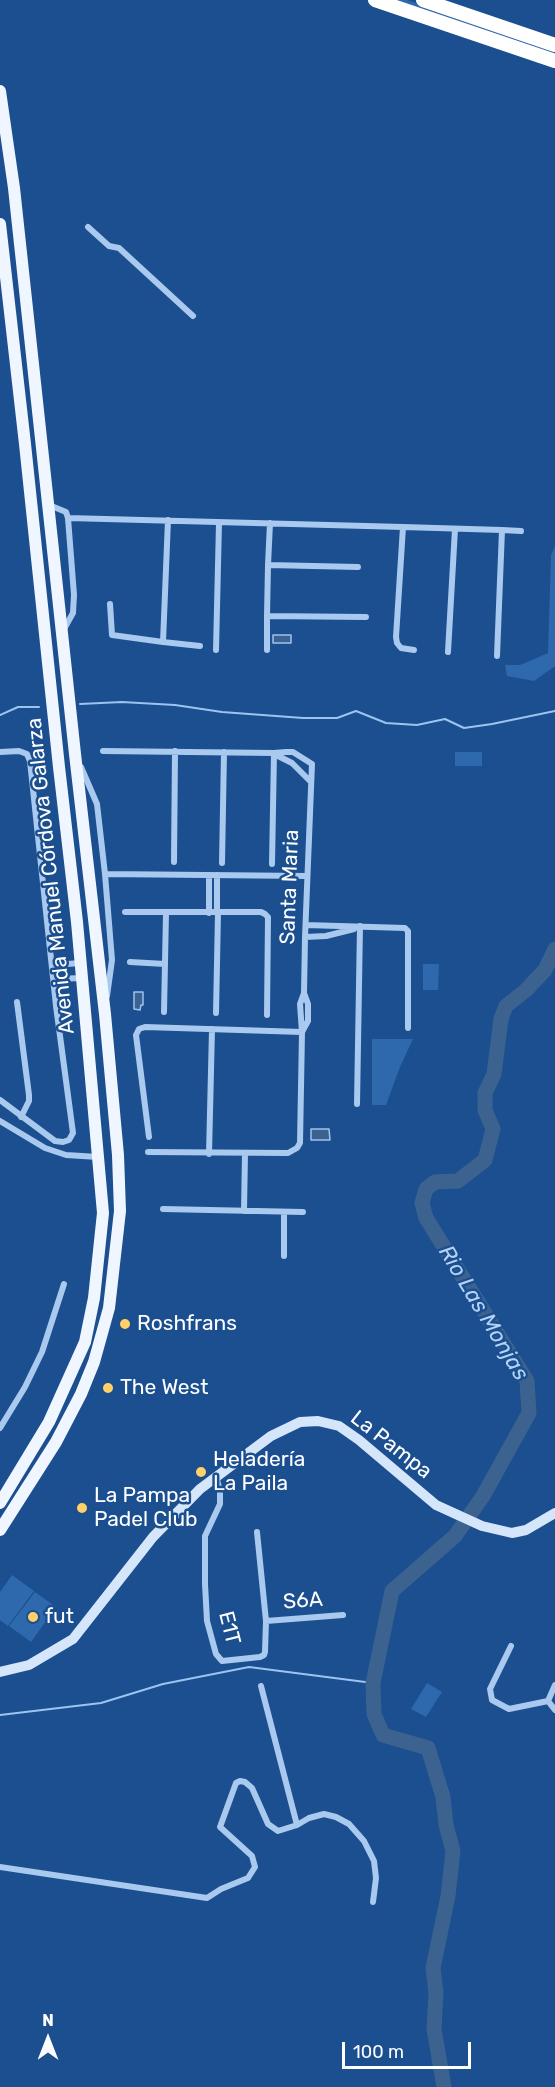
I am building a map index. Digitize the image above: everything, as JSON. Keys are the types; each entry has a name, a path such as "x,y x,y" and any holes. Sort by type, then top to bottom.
{"highway":[{"path":"375,0 555,61"},
{"path":"423,0 555,45"}],"main road":[{"name":"Avenida Manuel Córdova Galarza","path":"0,91 14,188 105,1014 118,1155 120,1211 109,1308 94,1362 81,1394 56,1442 0,1530"},
{"path":"0,181 14,188"},
{"name":"Avenida Manuel Córdova Galarza","path":"0,224 83,978 103,1213 94,1298 85,1342 49,1422 0,1503"}],"street":[{"path":"88,226 109,246 119,248 193,316"},
{"path":"49,505 66,512 68,518 74,595 73,613 62,632"},
{"path":"68,518 521,531"},
{"path":"163,642 168,520"},
{"path":"216,650 219,523"},
{"path":"267,650 270,523"},
{"path":"403,527 396,637 401,648 414,650"},
{"path":"448,652 455,529"},
{"path":"497,656 502,530"},
{"path":"268,565 358,567"},
{"path":"110,604 112,635 200,646"},
{"path":"267,616 366,617"},
{"path":"0,752 19,751 27,754 30,760 73,1133 69,1140 55,1141 0,1100"},
{"name":"Santa Maria","path":"103,751 293,752 312,764 304,993 300,1004 302,1032 300,1143 297,1148 288,1153 246,1154"},
{"path":"174,862 175,751"},
{"path":"222,863 224,752"},
{"path":"272,864 274,753 291,763 310,782"},
{"name":"Avenida Manuel Córdova Galarza","path":"75,754 97,804 105,873 112,960 105,1014"},
{"path":"105,873 307,876"},
{"path":"209,875 209,913"},
{"path":"216,1013 217,875"},
{"path":"125,912 261,912 268,917 267,1015"},
{"path":"164,1012 166,913"},
{"path":"306,926 405,928 408,931 408,1028"},
{"path":"305,937 326,936 360,926"},
{"path":"357,1104 360,926"},
{"path":"130,962 165,964"},
{"path":"53,965 81,963"},
{"path":"54,979 83,978"},
{"path":"17,1002 29,1095 29,1101 21,1117"},
{"path":"149,1137 136,1035 139,1029 145,1027 302,1032"},
{"path":"209,1154 212,1029"},
{"path":"1,1121 45,1148 66,1155 99,1157"},
{"path":"148,1152 246,1154 244,1211"},
{"path":"163,1209 303,1212"},
{"path":"284,1212 284,1256"},
{"path":"0,1428 25,1387 42,1352 64,1284"},
{"name":"La Pampa","path":"0,1672 29,1665 73,1639 153,1537 200,1489 285,1428 300,1422 318,1421 339,1426 436,1505 482,1526 512,1533 526,1530 555,1513"},
{"name":"E1T","path":"216,1476 220,1491 220,1504 205,1536 205,1584 207,1621 218,1658 222,1661 264,1655 266,1621 257,1532"},
{"name":"S6A","path":"266,1621 343,1615"},
{"path":"511,1646 490,1689 492,1700 509,1709 549,1701"},
{"path":"549,1701 555,1685"},
{"path":"261,1686 297,1825"},
{"path":"549,1701 555,1710"},
{"path":"0,1867 207,1898 221,1889 242,1882 253,1873 255,1867 252,1856 220,1827 236,1783 240,1780 252,1788 268,1824 278,1831 324,1814 349,1824 364,1841 374,1861 376,1878 373,1902"}],"shaded area":[{"path":"390,0 407,0 555,50 555,56"},
{"path":"555,546 555,666 534,681 507,676 505,665 520,665 548,653 551,555"},
{"path":"273,635 291,635 291,643 273,643"},
{"path":"455,752 482,752 482,766 455,766"},
{"path":"423,964 439,964 438,990 423,990"},
{"path":"134,992 143,992 143,1005 140,1010 134,1009"},
{"path":"372,1039 413,1039 386,1105 372,1105"},
{"path":"311,1129 329,1129 330,1140 311,1140"},
{"name":"fut","path":"12,1575 34,1591 8,1626 0,1620 0,1592"},
{"name":"fut","path":"35,1592 56,1607 31,1642 9,1626"},
{"path":"427,1683 442,1692 426,1717 411,1709"}],"waterway":[{"path":"80,704 122,702 175,705 222,712 303,718 337,718 356,711 386,723 417,725 445,719 464,728 555,711"},
{"path":"0,715 18,707 39,707"},
{"name":"Rio Las Monjas","path":"444,2087 434,2029 436,1993 433,1968 448,1896 453,1851 446,1825 443,1797 428,1748 383,1735 374,1714 373,1683 392,1591 455,1536 483,1496 529,1413 527,1381 426,1218 422,1203 426,1189 435,1182 458,1181 485,1160 493,1129 485,1110 485,1093 494,1074 501,1019 506,1006 526,990 545,970 555,949"},
{"path":"0,1715 101,1703 163,1684 249,1667 373,1683"}],"place":[{"name":"Roshfrans","path":"125,1324"},
{"name":"The West","path":"108,1388"},
{"name":"Heladería La Paila","path":"201,1472"},
{"name":"La Pampa Padel Club","path":"82,1508"},
{"name":"fut","path":"33,1617"}]}
